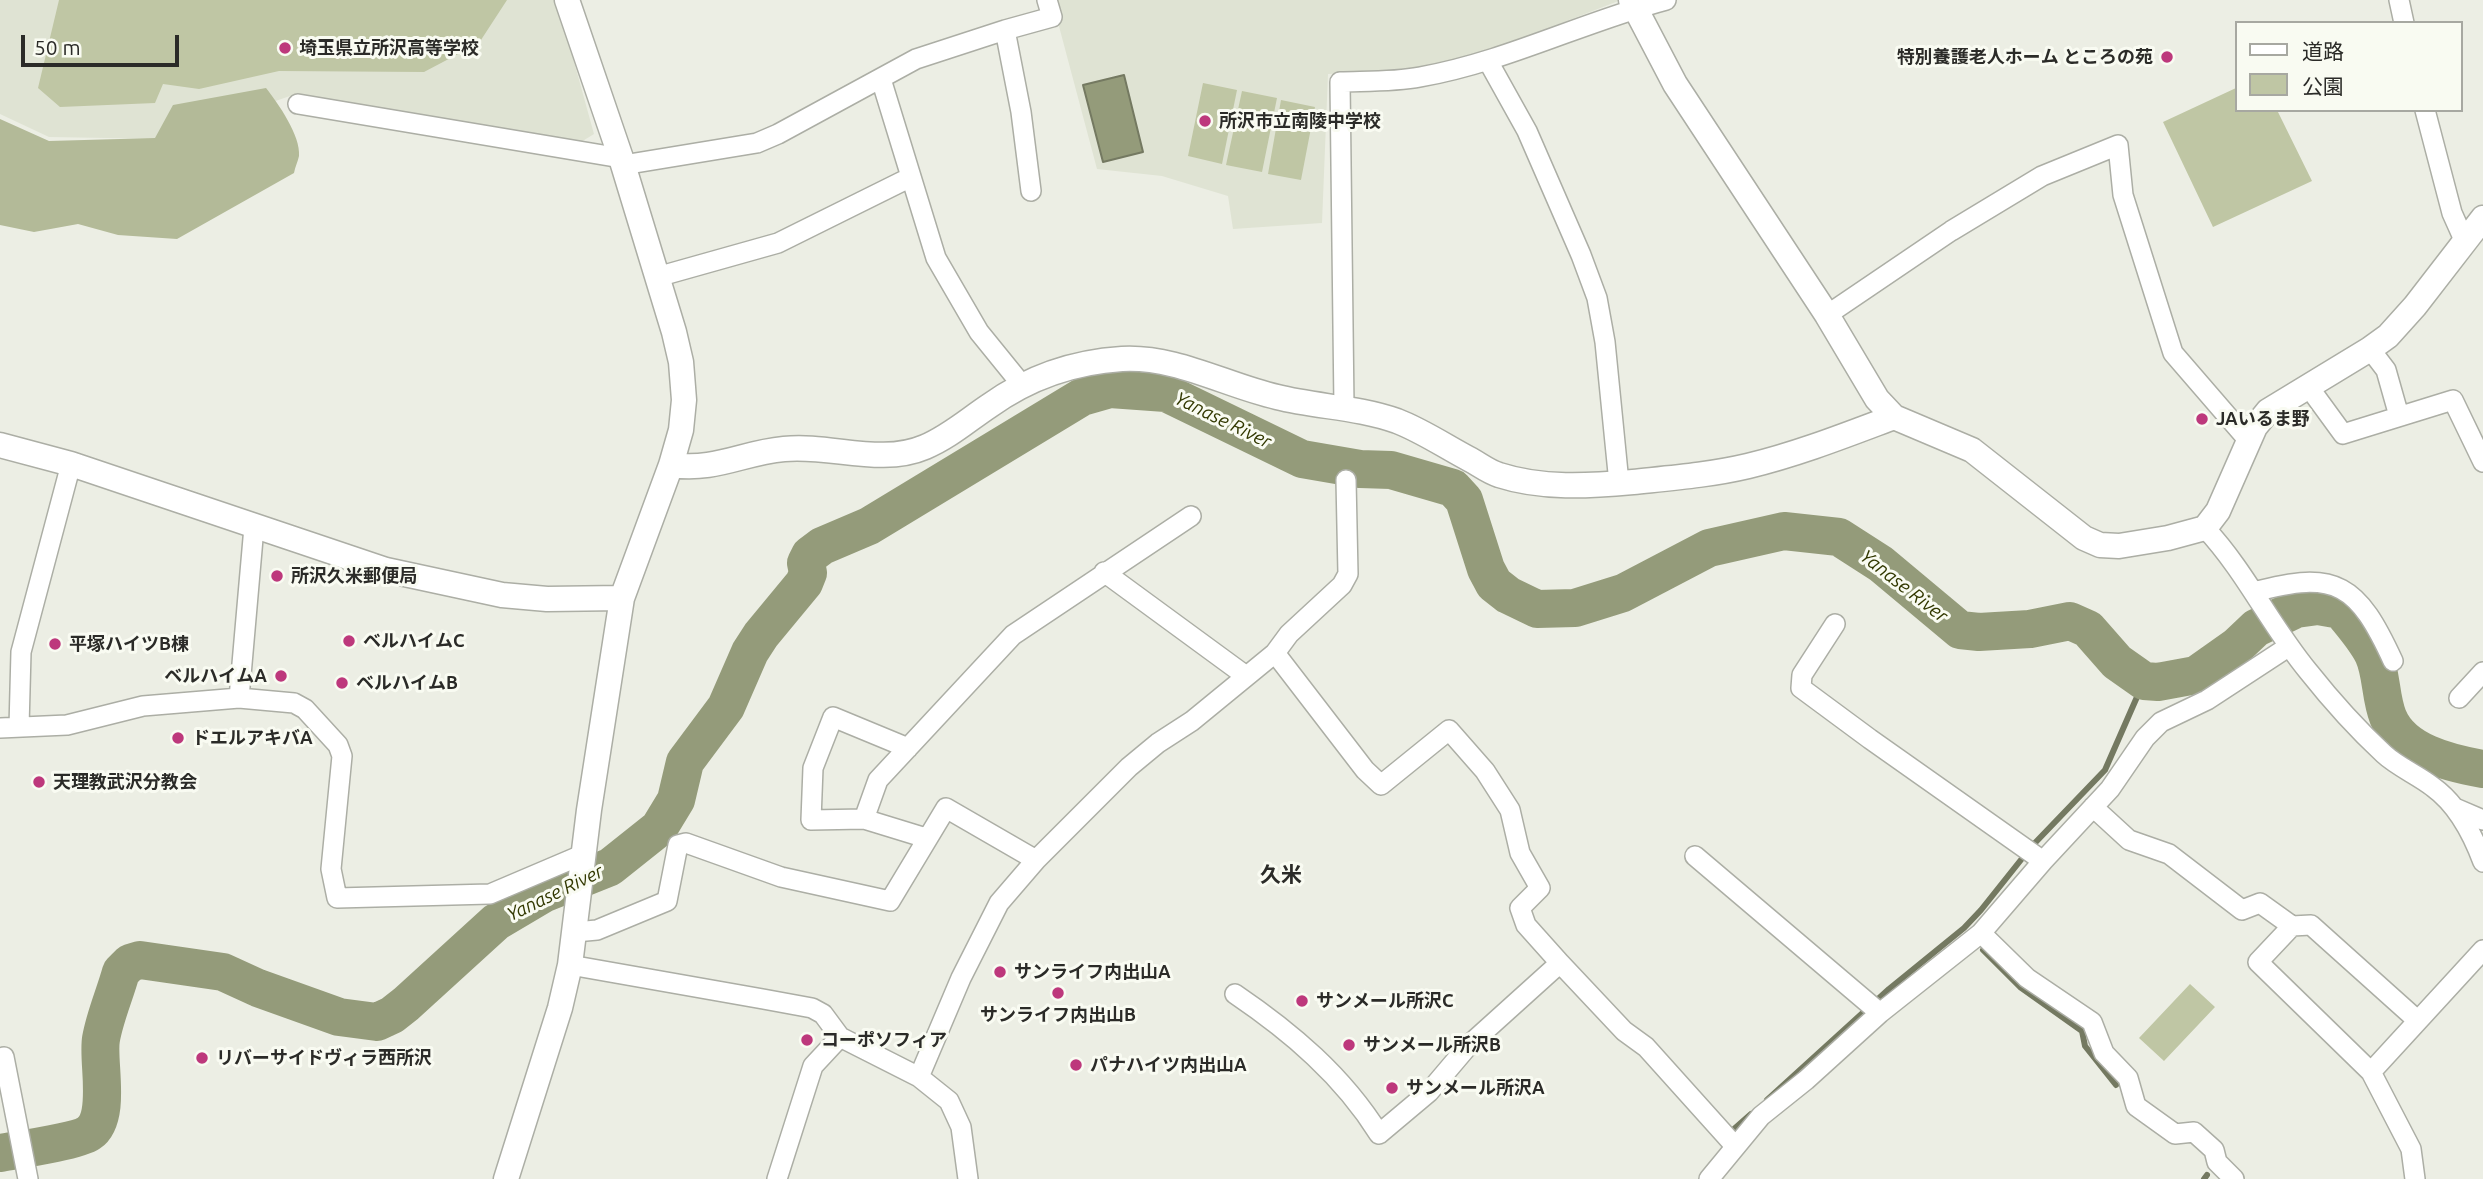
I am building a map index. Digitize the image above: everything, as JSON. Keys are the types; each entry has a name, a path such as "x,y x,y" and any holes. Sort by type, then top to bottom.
{"street":[{"path":"506,1179 561,1008 570,965 589,810 622,598 671,464 683,414 684,380 674,332 622,161 567,0"},
{"path":"298,104 622,161 757,143 916,59 1052,17 1047,0"},
{"path":"1344,407 1339,82 1420,78 1488,61 1633,4 1666,0"},
{"path":"2399,0 2404,21"},
{"path":"1633,4 1675,84 1827,315 1877,399 1894,417 1972,450 2070,529 2100,545 2119,547 2205,528 2218,511 2255,427 2267,411 2388,336 2476,231 2452,213 2426,112"},
{"path":"1005,30 1021,112 1031,191"},
{"path":"1488,61 1527,131 1597,298 1605,342 1619,483"},
{"path":"881,79 936,258 979,332 1022,385"},
{"path":"1827,315 1951,231 2042,176 2118,145 2123,195 2173,353 2249,441"},
{"path":"657,277 778,243 911,177"},
{"path":"2370,349 2386,370 2399,416"},
{"path":"671,464 693,467 723,464 758,453 785,449 808,448 892,455 909,452 938,441 1022,385 1079,366 1119,359 1145,359 1185,368 1266,395 1344,407 1396,421 1496,474 1540,484 1619,483 1746,467 1838,439 1894,417"},
{"path":"2308,386 2343,434 2453,400 2483,462"},
{"path":"0,445 71,464 386,570 502,595 547,599 622,598"},
{"path":"71,464 21,652 9,728 66,725 143,706 239,698 294,704 305,709 338,746 342,756 331,869 337,898 490,894 584,858"},
{"path":"919,1077 961,978 999,903 1036,860 1129,767 1247,677 1275,653 1289,634 1342,585 1348,574 1346,480"},
{"path":"864,819 878,780 1013,635 1191,516"},
{"path":"239,698 254,527"},
{"path":"2205,528 2226,551 2288,646 2344,712 2386,756 2436,789 2455,808 2477,845 2483,862"},
{"path":"1104,572 1247,677"},
{"path":"2254,592 2279,585 2323,582 2338,586 2358,601 2378,629 2393,661"},
{"path":"1835,624 1802,675 1801,688 2033,854"},
{"path":"1709,1179 1762,1116 1880,1013 1980,933 2033,854 2093,807 2110,789 2145,738 2161,722 2207,700 2288,646"},
{"path":"1275,653 1365,770 1381,785 1449,730 1485,771 1510,810 1520,853 1540,888 1520,908 1526,925 1625,1031 1646,1047 1735,1146"},
{"path":"2459,698 2483,672"},
{"path":"908,748 833,717 813,768 811,820 864,819 926,838"},
{"path":"2093,807 2129,840 2169,854 2242,910 2260,903 2292,926 2311,925 2417,1020"},
{"path":"575,932 597,930 667,901 678,845 686,844 781,877 890,901 946,808 1036,860"},
{"path":"2455,808 2483,820"},
{"path":"1695,856 1880,1013"},
{"path":"2292,926 2258,962 2371,1072 2412,1149 2415,1179"},
{"path":"1980,933 2027,978 2092,1023 2104,1053 2128,1078 2136,1106 2175,1134 2194,1132 2214,1150 2217,1163 2234,1179"},
{"path":"2371,1072 2483,950"},
{"path":"1234,994 1266,1015 1331,1070 1366,1112 1379,1134 1429,1092 1468,1046 1560,963"},
{"path":"570,965 812,1008 824,1014 840,1037 919,1077 949,1101 961,1128 968,1179"},
{"path":"777,1179 813,1066 840,1037"},
{"path":"0,1058 4,1057 28,1179"}],"shaded area":[{"name":"埼玉県立所沢高等学校","path":"0,0 557,0 594,134 581,142 290,96 165,139 49,137 0,114"},
{"name":"所沢市立南陵中学校","path":"1052,0 1621,0 1484,53 1417,70 1328,74 1322,223 1233,229 1228,196 1162,176 1097,169"},
{"path":"1124,75 1143,152 1103,162 1083,85"},
{"path":"266,88 293,130 299,148 294,173 177,239 118,235 78,224 34,232 0,225 0,119 49,141 155,138 173,105"}],"green space":[{"path":"59,0 507,0 479,43 424,72 279,71 199,89 163,84 155,103 60,107 38,88"},
{"path":"1203,83 1237,90 1222,164 1188,156"},
{"path":"2234,89 2234,112 2278,112 2312,181 2213,227 2163,122"},
{"path":"1242,91 1277,98 1262,172 1226,165"},
{"path":"1281,100 1315,107 1301,180 1268,174"},
{"path":"2190,984 2215,1007 2164,1061 2139,1038"}],"waterway":[{"name":"Yanase River","path":"0,1153 73,1139 89,1133 96,1125 102,1102 101,1039 121,972 130,963 140,960 223,972 258,988 339,1017 377,1022 406,1004 496,922 545,893 610,867 659,828 676,800 685,762 726,707 750,652 761,635 804,583 808,573 806,563 810,555 822,546 869,526 1082,397 1110,389 1166,393 1302,459 1360,469 1391,470 1453,488 1464,500 1486,569 1494,584 1508,595 1537,609 1575,608 1623,593 1709,548 1784,531 1839,537 1881,564 1960,630 1979,632 2030,629 2070,621 2088,629 2117,662 2144,681 2158,682 2196,675 2237,646 2256,628 2296,609 2318,606 2341,610 2373,654 2385,709 2395,729 2404,739 2428,754 2483,769"},
{"path":"1767,1100 1889,989 1964,928 1981,910 2032,846 2105,770 2144,681"},
{"path":"1983,950 2020,987 2082,1031 2085,1046 2116,1085"},
{"path":"1734,1129 1751,1114"},
{"path":"2204,1179 2207,1175"}],"place":[{"name":"埼玉県立所沢高等学校","path":"285,48"},
{"name":"特別養護老人ホーム ところの苑","path":"2167,57"},
{"name":"所沢市立南陵中学校","path":"1205,121"},
{"name":"JAいるま野","path":"2202,419"},
{"name":"所沢久米郵便局","path":"277,576"},
{"name":"ベルハイムC","path":"349,641"},
{"name":"平塚ハイツB棟","path":"55,644"},
{"name":"ベルハイムA","path":"281,676"},
{"name":"ベルハイムB","path":"342,683"},
{"name":"ドエルアキバA","path":"178,738"},
{"name":"天理教武沢分教会","path":"39,782"},
{"name":"サンライフ内出山A","path":"1000,972"},
{"name":"サンライフ内出山B","path":"1058,993"},
{"name":"サンメール所沢C","path":"1302,1001"},
{"name":"コーポソフィア","path":"807,1040"},
{"name":"サンメール所沢B","path":"1349,1045"},
{"name":"リバーサイドヴィラ西所沢","path":"202,1058"},
{"name":"パナハイツ内出山A","path":"1076,1065"},
{"name":"サンメール所沢A","path":"1392,1088"}],"district":[{"name":"久米","path":"1281,875"}]}
